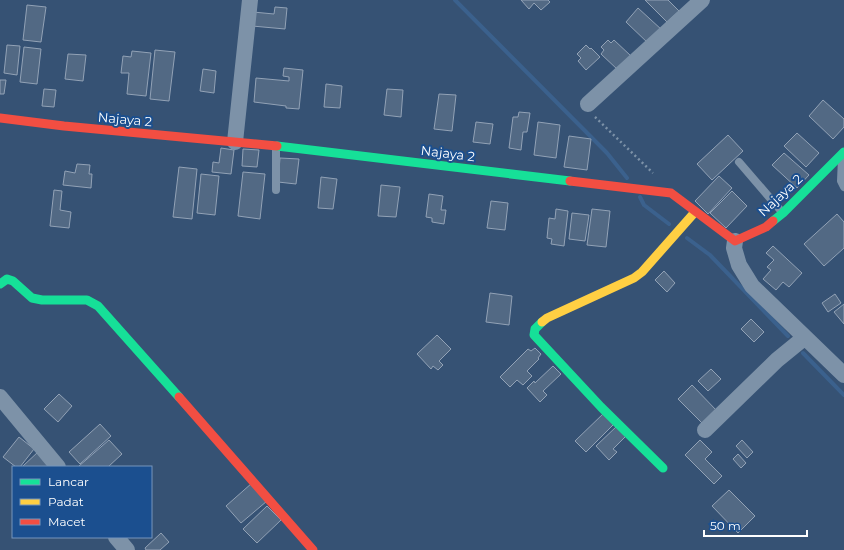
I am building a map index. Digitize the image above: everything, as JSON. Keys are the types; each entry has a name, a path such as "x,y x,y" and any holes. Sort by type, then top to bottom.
{"street":[{"path":"235,142 250,0"},
{"path":"588,104 702,0"},
{"name":"Najaya 2","path":"0,118 64,126 276,146 671,194 735,241 766,227 783,213 843,152"},
{"path":"663,468 601,407 534,335 535,329 547,318 634,278 642,272 695,212"},
{"path":"735,241 734,248 739,265 752,286 804,338 844,375"},
{"path":"0,284 8,279 13,281 32,298 42,300 88,300 98,306 314,550"},
{"path":"705,430 771,365 804,338"},
{"path":"0,397 57,466"},
{"path":"117,538 127,550"}],"lane":[{"path":"276,146 276,190"},
{"path":"843,152 842,181 844,187"},
{"path":"739,162 783,213"}],"path":[{"path":"588,104 593,115 656,175"}],"building":[{"path":"521,0 548,0 550,2 541,10 534,3 529,9"},
{"path":"645,0 668,0 679,11 667,22"},
{"path":"27,5 46,7 41,42 23,40"},
{"path":"275,7 287,8 285,29 252,26 253,12 274,14"},
{"path":"638,8 662,30 649,44 626,22"},
{"path":"608,40 611,43 614,40 631,56 618,70 601,54 604,50 601,47"},
{"path":"7,45 20,46 17,75 4,73"},
{"path":"586,45 600,57 586,70 578,61 581,58 577,54"},
{"path":"24,47 41,49 37,84 20,82"},
{"path":"155,50 175,52 169,101 150,99"},
{"path":"132,51 151,53 146,96 127,94 129,73 121,73 123,56 131,57"},
{"path":"68,54 86,55 83,81 65,79"},
{"path":"284,68 303,70 299,109 254,102 256,78 289,81 289,77 283,76"},
{"path":"203,69 216,71 214,93 200,91"},
{"path":"0,80 6,80 4,94 0,94"},
{"path":"326,84 342,86 340,108 324,107"},
{"path":"44,89 56,90 54,107 42,106"},
{"path":"387,89 403,90 401,117 384,115"},
{"path":"439,94 456,95 452,131 434,129"},
{"path":"823,100 844,119 844,127 833,139 809,116"},
{"path":"519,112 530,113 527,132 523,132 521,150 509,148 513,117 518,117"},
{"path":"476,122 493,124 490,144 473,142"},
{"path":"538,122 560,125 556,158 534,155"},
{"path":"797,133 819,153 806,167 784,146"},
{"path":"728,135 743,151 712,180 697,164"},
{"path":"569,136 591,139 587,170 564,167"},
{"path":"221,148 234,150 231,174 212,172 213,162 219,163"},
{"path":"243,149 259,150 257,167 242,166"},
{"path":"784,153 809,175 797,188 772,165"},
{"path":"280,158 299,159 296,184 278,182"},
{"path":"77,164 90,165 89,174 92,174 91,188 63,185 65,171 75,173"},
{"path":"179,167 197,169 192,219 173,217"},
{"path":"243,172 265,174 260,219 238,216"},
{"path":"201,174 219,176 215,215 197,213"},
{"path":"719,176 732,188 708,214 695,201"},
{"path":"321,177 337,179 333,209 318,208"},
{"path":"381,185 400,187 396,217 378,216"},
{"path":"54,190 62,191 60,210 71,212 69,228 50,226"},
{"path":"732,191 747,206 726,228 710,213"},
{"path":"429,194 443,196 441,210 446,210 444,224 432,222 432,218 426,217"},
{"path":"491,201 508,203 505,230 487,228"},
{"path":"556,209 568,211 564,246 551,244 552,239 547,238 549,218 555,219"},
{"path":"592,209 610,211 606,247 587,245"},
{"path":"572,213 589,215 585,241 569,239"},
{"path":"837,214 844,222 844,248 824,266 804,244"},
{"path":"773,246 802,273 789,287 783,282 776,290 763,279 771,270 767,267 774,260 766,253"},
{"path":"664,271 675,283 667,292 655,280"},
{"path":"490,293 512,296 509,325 486,322"},
{"path":"835,294 841,303 828,312 822,303"},
{"path":"844,304 844,324 834,312"},
{"path":"751,319 764,332 754,342 741,329"},
{"path":"437,335 451,349 439,361 443,365 438,370 433,366 431,369 417,354"},
{"path":"535,348 541,354 538,358 539,359 527,371 532,376 523,385 517,380 510,387 500,377 528,349 531,351"},
{"path":"553,366 561,374 543,391 547,395 540,402 527,388 534,381 535,383"},
{"path":"711,369 721,379 708,391 698,381"},
{"path":"692,385 717,411 703,424 678,399"},
{"path":"59,394 72,406 58,422 44,409"},
{"path":"605,412 615,423 586,452 575,441"},
{"path":"100,424 111,436 80,464 69,452"},
{"path":"617,426 626,436 613,449 617,452 609,460 596,446"},
{"path":"19,437 34,449 21,466 15,466 3,457"},
{"path":"109,440 122,454 109,466 79,466"},
{"path":"700,440 712,452 705,459 722,476 714,484 685,455"},
{"path":"742,440 753,452 747,458 736,446"},
{"path":"39,451 51,464 48,466 23,466"},
{"path":"738,454 746,463 741,468 733,459"},
{"path":"252,483 267,501 241,523 226,506"},
{"path":"729,490 755,516 738,533 712,506"},
{"path":"267,506 281,520 257,543 243,529"},
{"path":"161,533 169,542 160,550 146,550 145,548"}],"waterway":[{"path":"455,0 607,153 627,178"},
{"path":"640,197 644,205 669,224"},
{"path":"687,238 710,255 788,336"},
{"path":"803,353 844,395"}],"traffic: fast":[{"path":"277,146 570,181"},
{"path":"773,221 783,213 844,152"},
{"path":"0,284 7,279 13,281 32,298 42,300 87,300 98,306 179,397"},
{"path":"542,322 535,329 534,335 601,407 663,468"}],"traffic: slow":[{"path":"542,322 547,318 634,278 642,272 695,212"}],"traffic: jam":[{"path":"0,118 64,126 277,146"},
{"path":"570,181 671,193 735,241 766,227 773,221"},
{"path":"179,397 313,550"}]}
